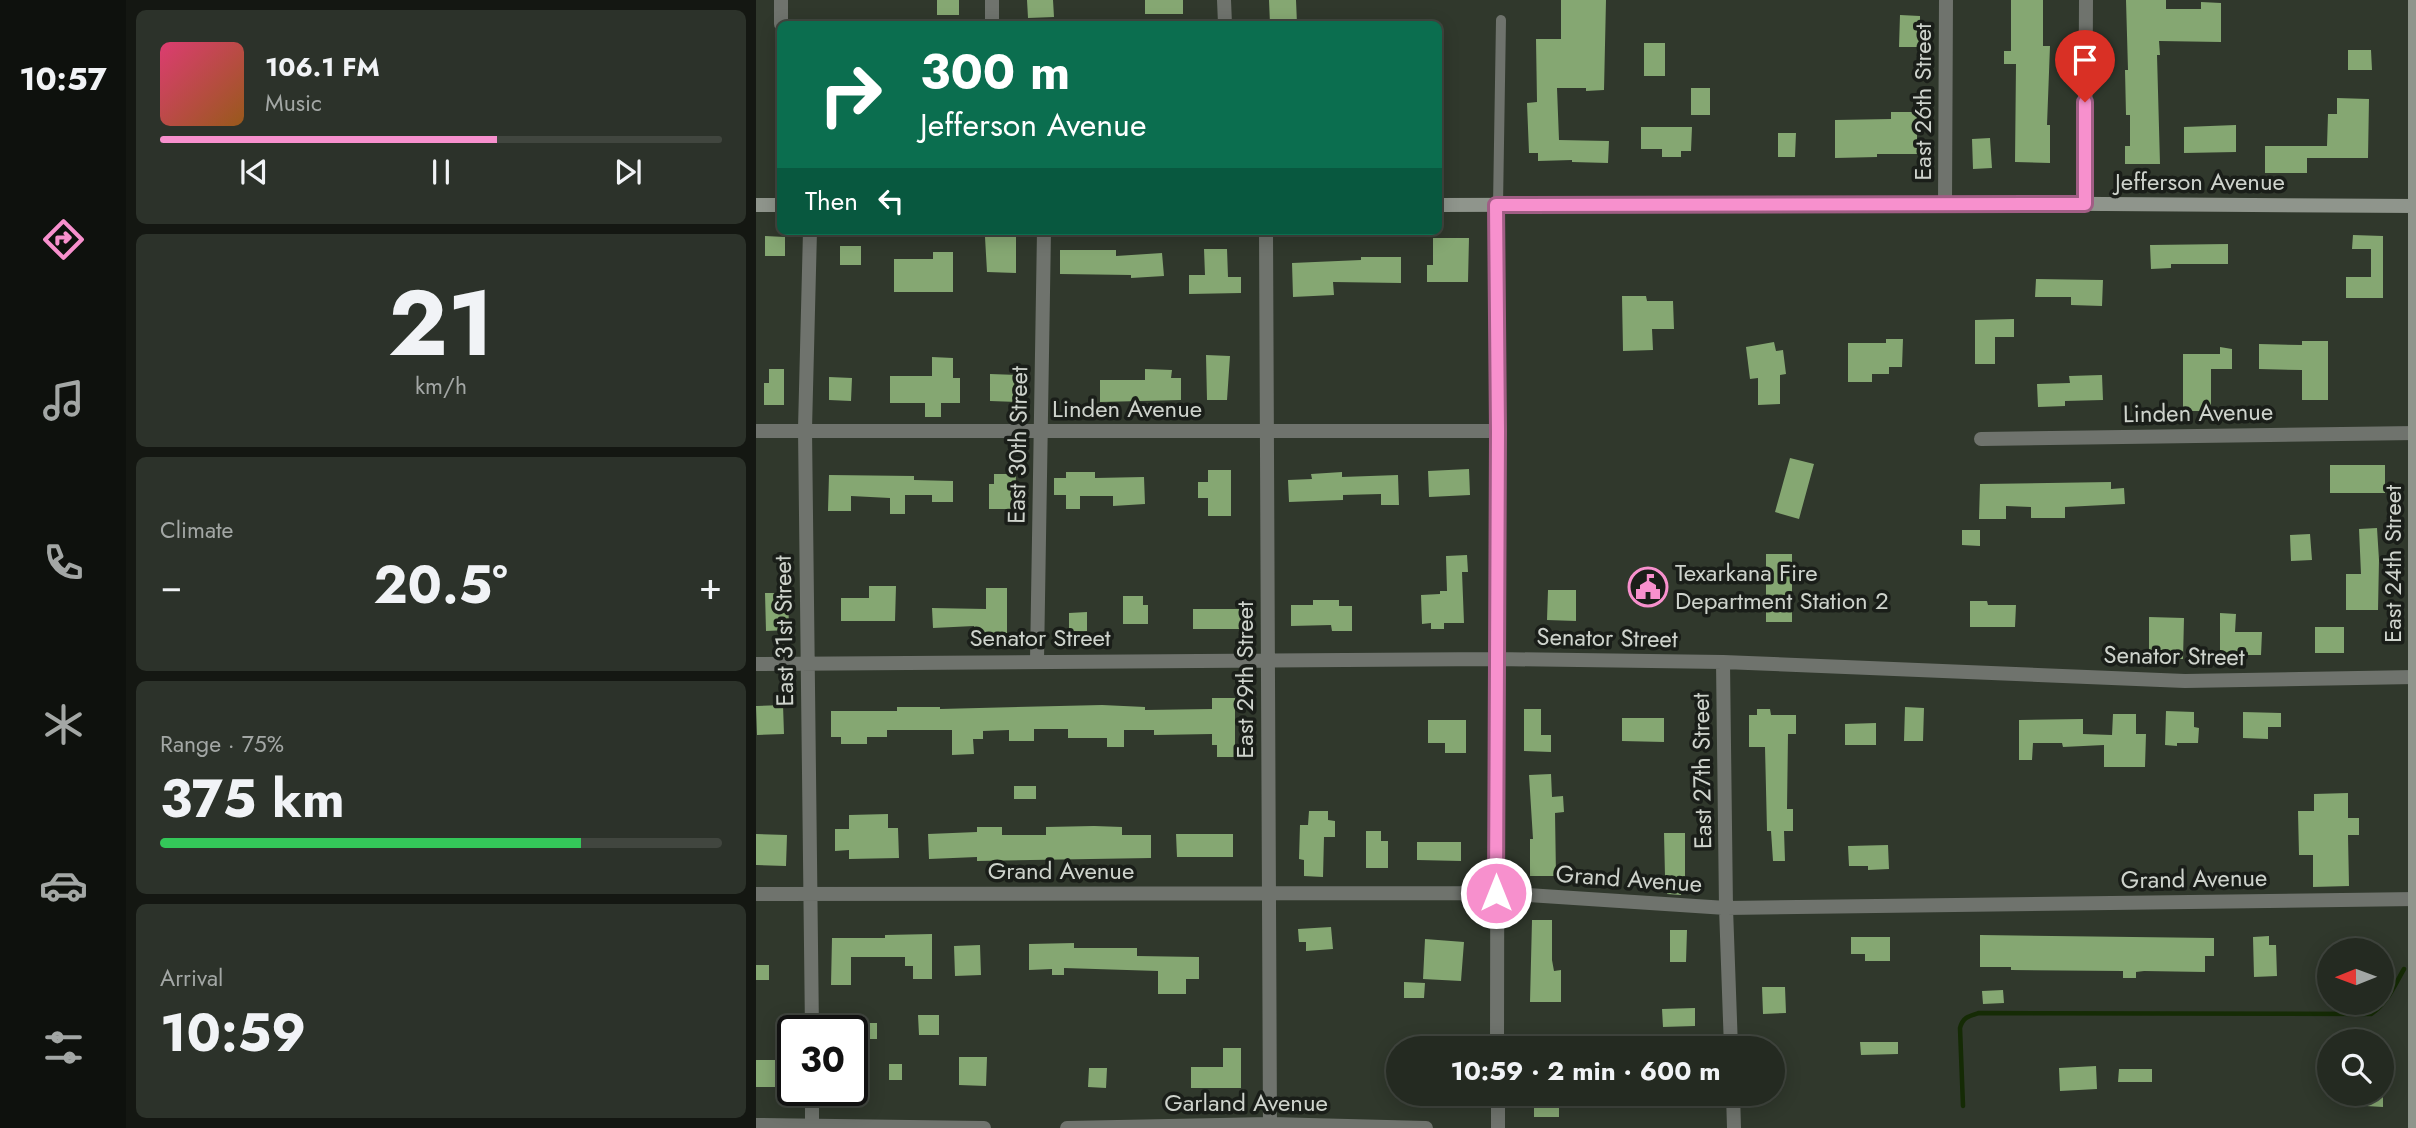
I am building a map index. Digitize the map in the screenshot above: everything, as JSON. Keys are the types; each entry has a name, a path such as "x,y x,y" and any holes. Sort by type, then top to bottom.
{"main road":[{"name":"East 24th Street","path":"2415,1128 2416,0"},
{"name":"Jefferson Avenue","path":"1442,205 1945,203 2416,206"},
{"path":"756,205 777,205"}],"street":[{"path":"781,0 781,21"},
{"path":"992,0 992,21"},
{"path":"1224,0 1225,21"},
{"name":"East 26th Street","path":"1945,203 1946,0"},
{"path":"2085,204 2086,0"},
{"path":"1497,205 1497,1036"},
{"name":"East 31st Street","path":"810,235 805,429 812,1015"},
{"name":"East 30th Street","path":"1037,661 1044,235"},
{"name":"East 29th Street","path":"1265,235 1270,1126"},
{"name":"Linden Avenue","path":"756,431 1498,431"},
{"name":"Linden Avenue","path":"1981,439 2416,433"},
{"name":"Senator Street","path":"756,664 1496,659 1723,662 2185,681 2416,677"},
{"name":"East 27th Street","path":"1723,662 1731,1036"},
{"name":"Grand Avenue","path":"756,894 1496,893 1726,908 2416,899"},
{"path":"812,1106 812,1127"},
{"path":"1497,1106 1498,1128"},
{"path":"1733,1106 1734,1128"},
{"path":"756,1125 984,1128"},
{"name":"Garland Avenue","path":"1067,1128 1426,1128"}],"lane":[{"path":"1497,205 1501,20"}],"building":[{"path":"937,0 959,0 959,15 937,15"},
{"path":"1027,0 1053,0 1054,17 1028,18"},
{"path":"1145,0 1183,0 1183,14 1145,14"},
{"path":"1269,0 1296,0 1297,21 1270,21"},
{"path":"1561,0 1606,0 1604,90 1557,88 1559,140 1609,141 1608,163 1538,161 1538,153 1529,153 1527,103 1537,102 1536,39 1561,39"},
{"path":"2011,0 2043,0 2043,46 2050,46 2047,125 2050,125 2050,163 2015,162 2016,64 2004,64 2004,51 2011,51"},
{"path":"2126,0 2166,0 2166,9 2201,9 2201,2 2221,3 2221,42 2159,41 2160,55 2157,55 2160,164 2125,164 2125,146 2130,146 2130,115 2126,115"},
{"path":"1900,15 1920,16 1920,47 1899,47"},
{"path":"1644,43 1665,43 1665,76 1644,76"},
{"path":"2348,50 2371,50 2372,70 2348,70"},
{"path":"1691,88 1710,88 1710,115 1691,115"},
{"path":"2337,98 2369,99 2368,158 2307,158 2307,173 2265,173 2265,146 2327,146 2328,114 2337,114"},
{"path":"1891,112 1917,112 1917,154 1835,158 1835,120 1891,119"},
{"path":"2236,125 2236,152 2184,153 2184,127"},
{"path":"1641,127 1692,127 1691,151 1681,151 1681,157 1662,157 1662,149 1641,149"},
{"path":"1778,133 1796,133 1795,157 1778,157"},
{"path":"1990,138 1992,168 1973,169 1972,139"},
{"path":"2353,235 2383,236 2383,298 2346,298 2346,277 2371,277 2371,249 2352,249"},
{"path":"765,236 785,237 785,256 765,256"},
{"path":"985,237 1016,237 1016,273 987,272"},
{"path":"1433,238 1469,238 1468,282 1427,282 1427,265 1433,265"},
{"path":"2228,244 2228,264 2171,264 2171,268 2151,269 2150,245"},
{"path":"840,246 861,246 861,265 840,265"},
{"path":"1204,249 1227,249 1228,277 1241,277 1241,293 1189,294 1189,275 1205,275"},
{"path":"1060,250 1116,250 1116,256 1162,253 1164,276 1131,278 1131,275 1060,274"},
{"path":"933,252 953,252 953,292 894,292 894,259 933,259"},
{"path":"1361,257 1401,257 1401,283 1333,282 1334,295 1293,297 1292,263 1361,260"},
{"path":"2036,279 2103,280 2102,306 2071,305 2071,297 2035,297"},
{"path":"1622,296 1646,296 1647,301 1673,301 1674,329 1652,329 1653,350 1623,351"},
{"path":"2014,319 2014,337 1995,337 1995,364 1975,364 1975,320"},
{"path":"1886,339 1903,339 1902,367 1889,367 1889,374 1872,374 1872,382 1848,382 1848,343 1886,343"},
{"path":"2302,341 2328,341 2328,400 2302,400 2302,370 2259,369 2259,344 2302,345"},
{"path":"1774,342 1776,351 1783,350 1786,374 1780,375 1780,404 1758,405 1758,378 1750,379 1746,347"},
{"path":"2220,347 2232,349 2232,369 2211,369 2211,411 2183,411 2183,354 2220,354"},
{"path":"1206,355 1230,356 1227,400 1207,400"},
{"path":"932,357 953,358 953,378 960,378 960,403 941,403 941,417 925,417 925,403 890,403 890,376 932,376"},
{"path":"769,369 784,369 784,405 764,405 764,383 769,383"},
{"path":"1145,369 1172,370 1171,378 1181,378 1181,400 1100,402 1100,380 1145,380"},
{"path":"990,374 1018,375 1018,402 990,401"},
{"path":"2102,375 2103,400 2065,401 2065,406 2038,407 2037,384 2070,383 2069,376"},
{"path":"829,377 852,378 851,401 829,400"},
{"path":"1790,458 1814,464 1799,519 1775,512"},
{"path":"2330,465 2385,465 2385,493 2330,493"},
{"path":"1469,469 1470,495 1429,497 1428,471"},
{"path":"1208,470 1231,470 1231,516 1208,516 1208,498 1198,498 1198,482 1208,482"},
{"path":"1066,472 1095,472 1095,478 1144,477 1145,504 1113,506 1113,496 1080,496 1080,509 1066,509 1066,495 1054,495 1054,478 1066,478"},
{"path":"1342,472 1342,477 1398,475 1399,505 1381,505 1381,494 1343,495 1343,500 1289,502 1288,480 1312,479 1311,474"},
{"path":"994,474 1016,474 1015,509 989,509 989,484 994,484"},
{"path":"829,475 914,476 914,480 953,481 953,502 932,502 932,495 905,495 905,514 890,514 890,498 851,496 851,511 828,511"},
{"path":"2111,482 2111,489 2124,488 2125,504 2065,507 2065,518 2031,518 2031,507 2006,506 2006,519 1979,519 1980,484"},
{"path":"2377,528 2378,610 2346,610 2346,574 2361,574 2359,529"},
{"path":"1962,530 1980,530 1980,546 1962,545"},
{"path":"2310,534 2312,560 2291,561 2290,535"},
{"path":"1766,554 1792,554 1792,622 1766,622"},
{"path":"1467,555 1468,572 1462,572 1464,623 1444,623 1444,629 1431,629 1431,623 1422,624 1421,595 1447,591 1446,556"},
{"path":"869,586 896,586 895,621 841,621 841,598 869,598"},
{"path":"986,588 1007,588 1007,633 974,633 974,626 933,628 932,608 986,609"},
{"path":"1548,590 1576,590 1576,621 1547,620"},
{"path":"765,593 788,593 789,630 766,631"},
{"path":"1123,596 1143,596 1143,605 1148,605 1148,624 1123,624"},
{"path":"1313,600 1339,600 1339,606 1352,606 1352,631 1332,631 1331,625 1291,626 1291,605 1313,605"},
{"path":"1970,601 1987,601 1988,605 2016,605 2015,627 1970,627"},
{"path":"1193,609 1245,609 1245,629 1193,629"},
{"path":"1087,612 1087,631 1069,631 1069,613"},
{"path":"2220,613 2236,614 2235,632 2262,632 2261,655 2235,655 2235,665 2220,665"},
{"path":"2149,617 2184,618 2183,659 2168,659 2168,654 2149,653"},
{"path":"2315,627 2344,627 2344,653 2315,653"},
{"path":"1212,698 1235,698 1235,757 1217,757 1217,745 1212,745 1212,734 1154,735 1154,730 1124,730 1124,747 1107,747 1107,738 1068,738 1068,729 1034,729 1034,741 1009,741 1009,730 983,731 983,739 973,739 974,754 952,755 952,730 887,730 887,737 867,737 867,744 841,744 841,737 831,737 831,711 897,711 897,707 940,709 1102,705 1145,707 1145,710 1212,709"},
{"path":"783,705 784,734 757,735 756,706"},
{"path":"1905,707 1924,708 1923,741 1904,741"},
{"path":"1524,709 1541,709 1541,735 1551,735 1551,752 1524,751"},
{"path":"1757,709 1770,709 1771,715 1796,715 1796,734 1788,734 1787,809 1793,809 1793,831 1784,831 1785,861 1773,861 1771,831 1767,831 1765,747 1749,747 1749,715 1757,715"},
{"path":"2166,711 2194,712 2194,727 2199,728 2198,743 2165,745"},
{"path":"2243,712 2281,713 2281,727 2268,727 2268,739 2243,738"},
{"path":"2113,714 2136,714 2136,734 2146,734 2145,767 2104,767 2104,745 2063,747 2062,743 2033,743 2032,760 2019,760 2019,720 2083,719 2083,734 2112,735"},
{"path":"1622,718 1664,718 1664,742 1622,741"},
{"path":"1428,720 1466,720 1466,753 1445,753 1445,743 1428,743"},
{"path":"1876,723 1876,745 1845,745 1845,724"},
{"path":"1551,774 1552,797 1563,796 1564,812 1555,813 1556,876 1530,876 1530,839 1533,839 1529,775"},
{"path":"1014,786 1036,786 1036,799 1014,799"},
{"path":"2348,793 2348,818 2359,818 2359,835 2348,835 2349,886 2313,887 2313,855 2299,855 2298,811 2314,811 2314,794"},
{"path":"1309,811 1328,811 1328,820 1335,821 1335,837 1324,837 1323,877 1304,876 1304,860 1299,859 1300,825 1308,825"},
{"path":"888,814 888,828 898,828 899,858 849,859 849,850 835,851 835,829 849,829 849,815"},
{"path":"977,827 1002,827 1002,835 1046,835 1046,827 1122,827 1122,835 1151,835 1151,858 977,861 977,857 929,859 928,834 977,832"},
{"path":"1366,831 1381,831 1381,841 1388,841 1388,868 1366,868"},
{"path":"1664,833 1685,833 1685,876 1681,895 1667,894 1669,876 1665,876"},
{"path":"756,834 787,835 786,866 756,865"},
{"path":"1176,834 1233,834 1233,857 1177,857"},
{"path":"1417,842 1461,842 1461,861 1417,860"},
{"path":"1888,845 1889,869 1868,870 1868,866 1849,866 1848,846"},
{"path":"1532,920 1552,920 1552,960 1554,971 1561,970 1561,1002 1530,1002"},
{"path":"1331,927 1333,949 1306,951 1306,942 1299,942 1298,929"},
{"path":"1670,930 1687,930 1686,962 1670,962"},
{"path":"932,934 932,979 913,979 913,966 905,966 905,957 851,957 851,985 831,985 832,938 885,938 885,935"},
{"path":"1980,935 2214,938 2214,956 2205,956 2205,972 2144,971 2136,972 2136,978 2123,978 2123,971 2011,970 2011,967 1980,967"},
{"path":"2269,936 2269,945 2276,945 2277,976 2254,977 2253,937"},
{"path":"1851,937 1890,937 1890,961 1865,961 1865,954 1851,954"},
{"path":"1425,939 1464,942 1461,981 1423,979"},
{"path":"1074,943 1074,948 1137,948 1137,956 1199,957 1199,979 1186,979 1186,994 1158,994 1158,971 1064,968 1064,975 1052,975 1052,969 1029,970 1029,944"},
{"path":"980,945 981,975 955,976 954,946"},
{"path":"756,965 769,965 769,980 756,980"},
{"path":"1404,982 1425,983 1424,998 1404,998"},
{"path":"1762,987 1785,987 1786,1013 1763,1014"},
{"path":"2003,990 2004,1003 1983,1004 1982,991"},
{"path":"1695,1008 1695,1026 1663,1027 1662,1009"},
{"path":"918,1015 939,1015 939,1035 919,1035"},
{"path":"868,1023 877,1023 877,1039 868,1039"},
{"path":"1860,1042 1898,1042 1898,1054 1861,1055"},
{"path":"1223,1048 1241,1048 1241,1088 1191,1088 1191,1067 1223,1067"},
{"path":"959,1057 987,1057 986,1086 959,1085"},
{"path":"756,1060 777,1060 777,1087 756,1087"},
{"path":"889,1064 902,1064 902,1080 889,1080"},
{"path":"2096,1066 2097,1089 2060,1091 2059,1068"},
{"path":"1089,1068 1107,1068 1106,1088 1088,1087"},
{"path":"2119,1069 2152,1069 2152,1082 2118,1082"},
{"path":"1534,1106 1559,1106 1559,1117 1534,1117"}],"waterway":[{"path":"1963,1106 1960,1028 1965,1019 1975,1014 2371,1014 2386,999 2404,969"}],"place":[{"name":"Texarkana Fire Department Station 2","path":"1648,587"}],"route":[{"path":"1496,893 1496,205 2085,204 2085,102"}]}
